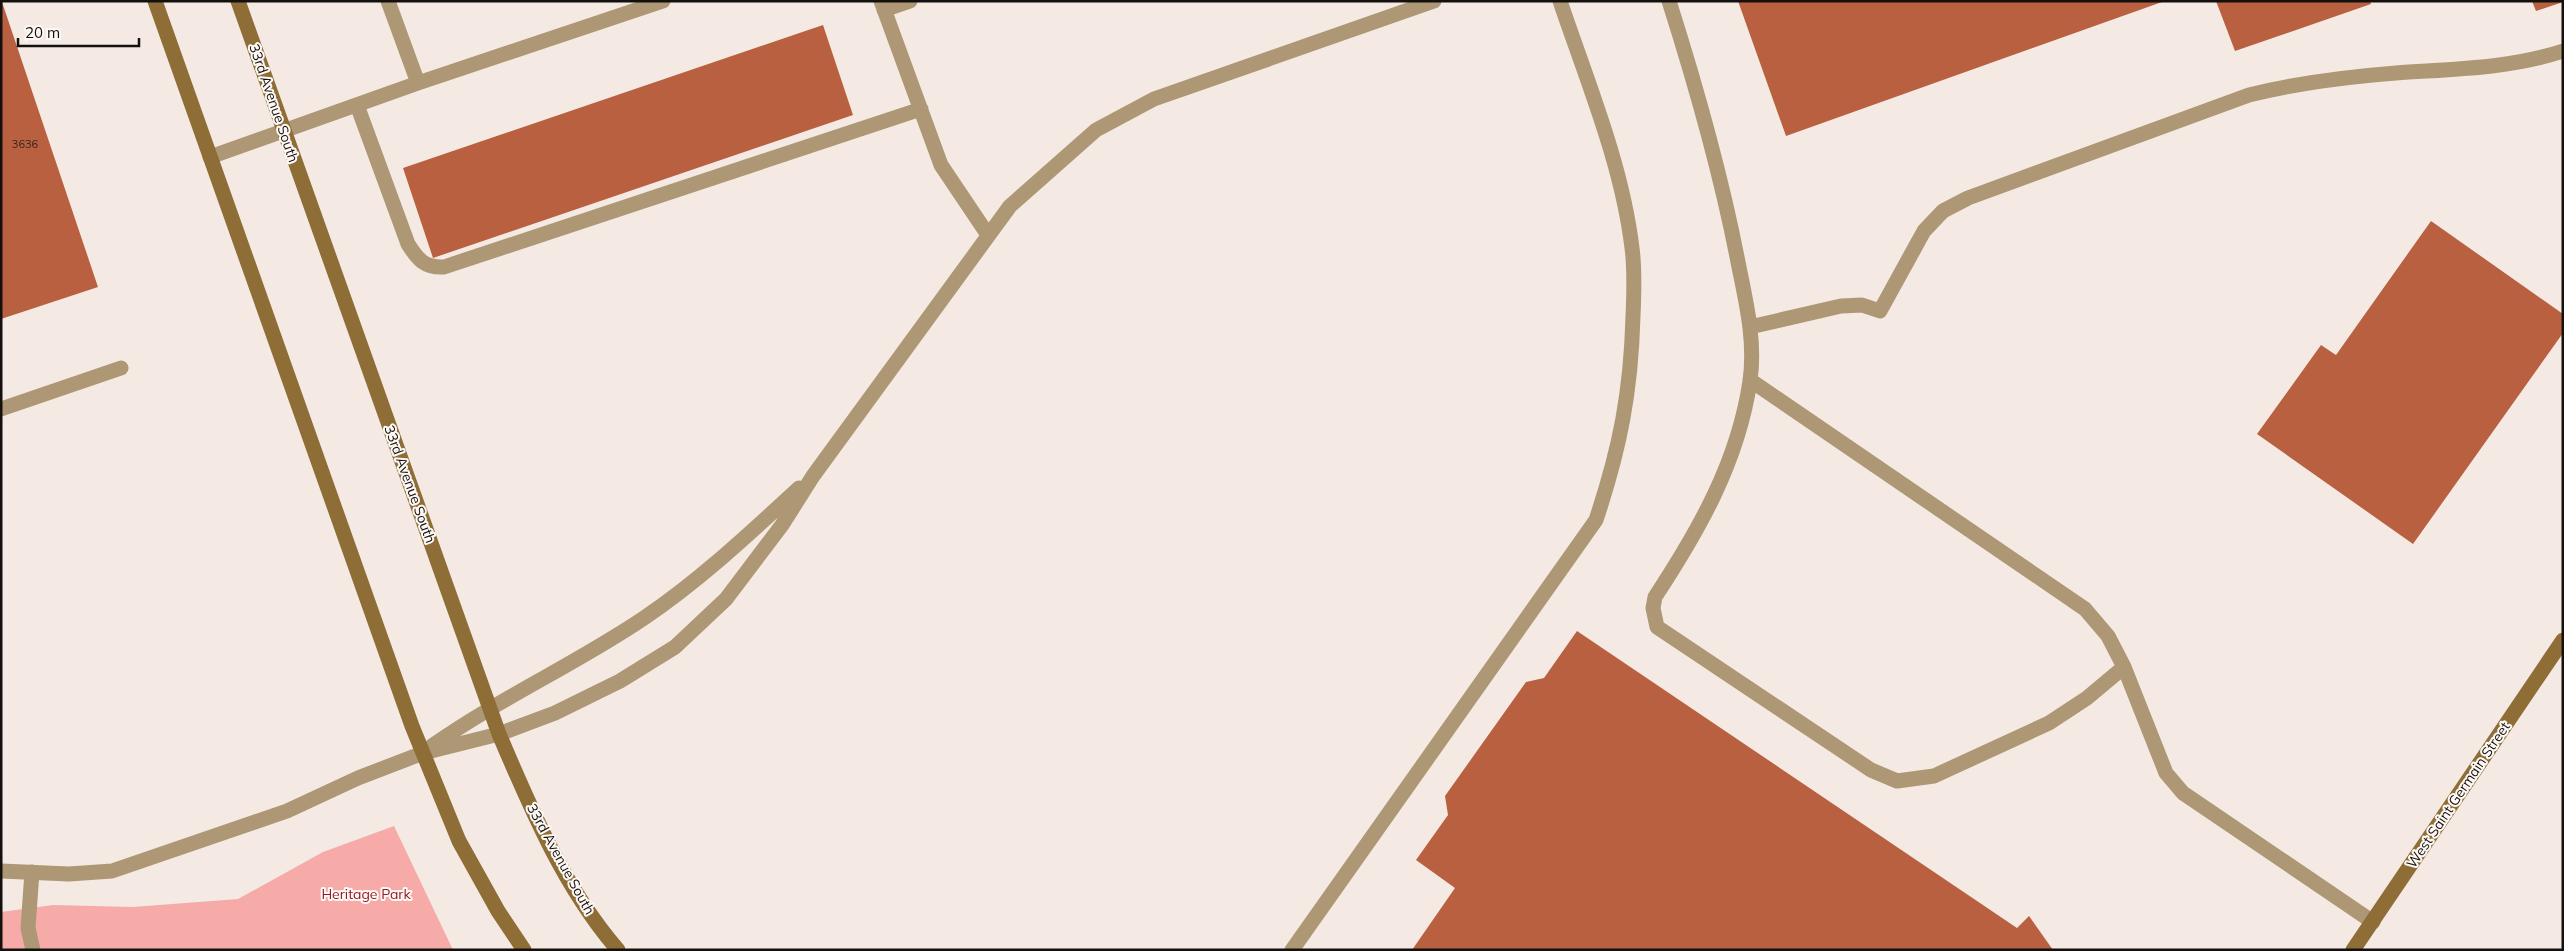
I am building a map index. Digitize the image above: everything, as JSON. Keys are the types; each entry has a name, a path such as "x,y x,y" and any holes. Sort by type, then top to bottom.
{"main road":[{"path":"155,1 423,752 463,849 498,911 524,950"},
{"name":"33rd Avenue South","path":"238,1 499,734 537,820 560,864 582,902 618,950"},
{"name":"West Saint Germain Street","path":"2353,950 2563,640"}],"street":[{"path":"388,1 418,84"},
{"path":"210,157 662,1"},
{"path":"910,1 883,6 941,165 988,235"},
{"path":"1,871 69,874 112,871 287,812 358,778 423,752 499,734 556,713 620,681 675,647 726,599 782,525 813,476 988,235 1010,206 1057,162 1096,130 1119,116 1154,99 1434,1"},
{"path":"1292,950 1596,520 1608,485 1624,424 1632,367 1634,294 1632,248 1615,164 1560,1"},
{"path":"1669,1 1713,147 1727,208 1752,341 1750,380 1740,428 1726,471 1705,518 1655,597 1654,608 1657,626 1676,641 1871,770 1897,781 1934,776 2049,723 2087,698 2124,667"},
{"path":"1750,328 1842,306 1862,305 1880,311 1924,231 1943,211 1968,198 2249,95 2293,84 2501,65 2563,51"},
{"path":"357,105 408,244 421,261 434,268 444,267 921,108"},
{"path":"1,409 121,368"},
{"path":"1750,380 2085,609 2108,636 2124,667 2166,773 2183,793 2373,922"},
{"path":"423,752 489,708 644,618 722,559 813,476"},
{"path":"32,872 28,928 33,950"}],"green space":[{"name":"Heritage Park","path":"394,826 453,950 1,950 1,912 53,905 133,907 238,899 323,852"}],"building":[{"path":"1738,1 2162,1 2162,2 1786,136"},
{"path":"2216,1 2370,1 2371,4 2235,51"},
{"path":"2532,1 2563,1 2563,2 2536,11"},
{"path":"1,3 98,287 1,319"},
{"path":"823,25 853,115 433,258 403,168"},
{"path":"2431,221 2563,314 2563,333 2413,544 2257,434 2321,345 2336,355"},
{"path":"1577,631 2017,928 2029,916 2053,950 1412,950 1455,888 1416,860 1448,815 1445,796 1526,682 1544,678"}]}
